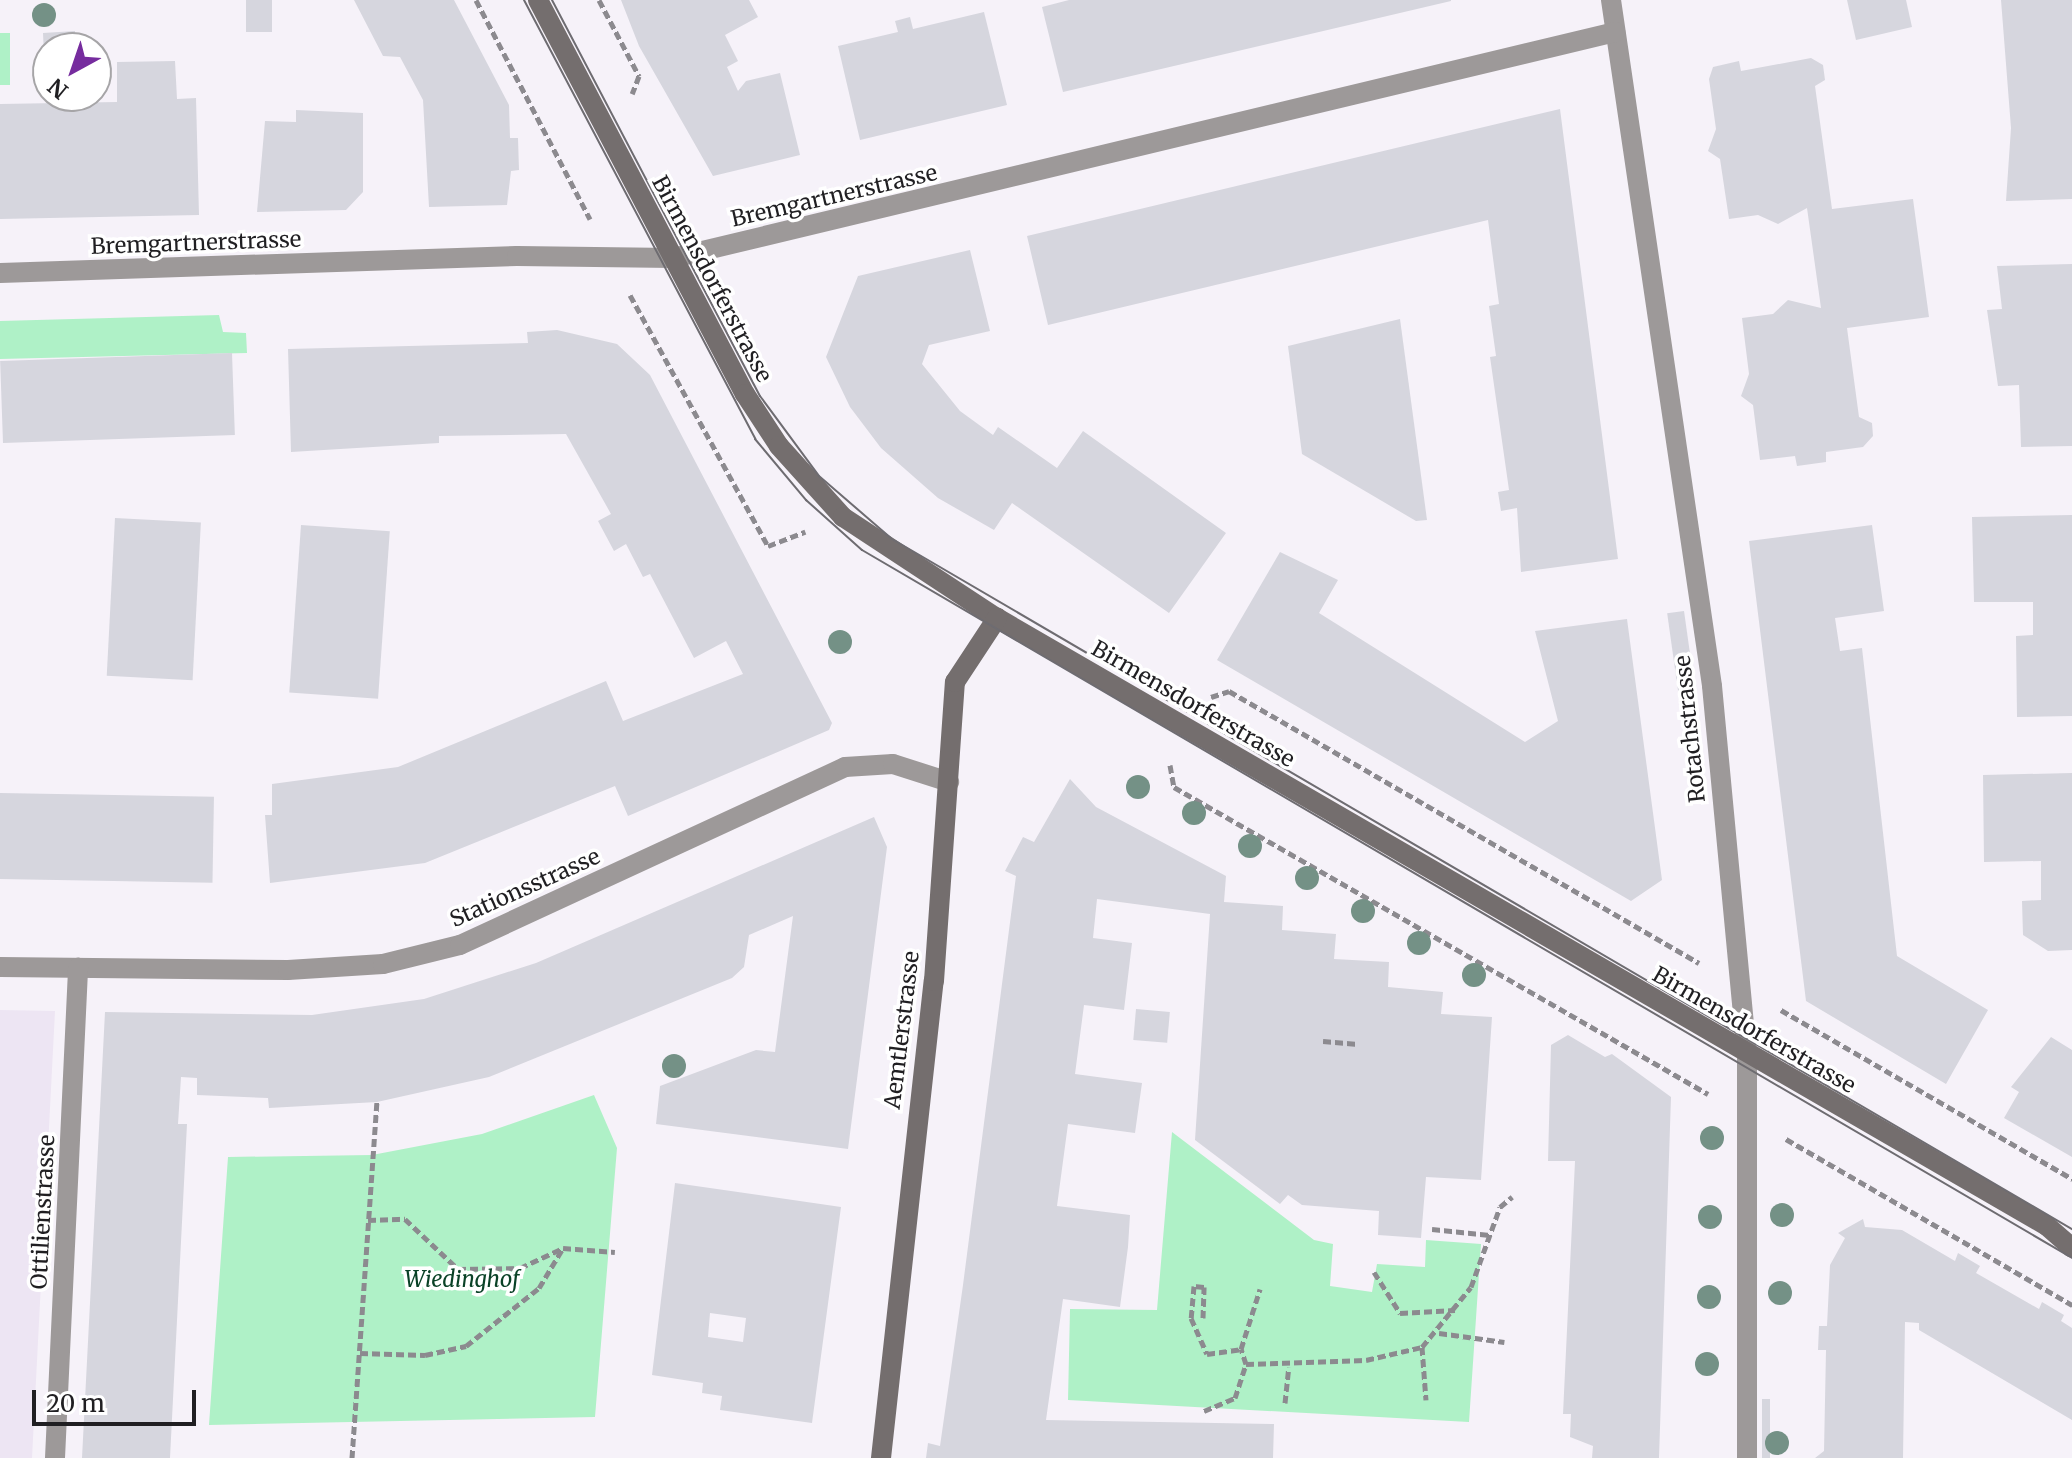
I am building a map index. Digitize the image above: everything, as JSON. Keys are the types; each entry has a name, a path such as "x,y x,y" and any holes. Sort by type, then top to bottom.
{"main road":[{"name":"Birmensdorferstrasse","path":"538,0 745,394 817,492 902,561 2047,1226 2072,1248"},
{"name":"Aemtlerstrasse","path":"881,1458 949,782 955,682 997,618"},
{"name":"Birmensdorferstrasse","path":"2047,1226 2072,1230"}],"street":[{"name":"Rotachstrasse","path":"1611,0 1712,686 1738,985 1747,1053 1747,1458"},
{"name":"Bremgartnerstrasse","path":"0,273 517,256 673,258 1615,32"},
{"name":"Stationsstrasse","path":"0,967 383,964 460,945 845,767 893,764 949,782"},
{"name":"Ottilienstrasse","path":"55,1458 78,968"}],"path":[{"path":"599,0 639,76"},
{"name":"Birmensdorferstrasse","path":"1229,691 2072,1179"},
{"path":"1174,787 2072,1305"},
{"path":"1323,1041 1358,1044"},
{"path":"352,1458 377,1102"},
{"path":"1246,1364 1289,1367 1422,1347 1439,1333 1455,1310 1490,1235 1512,1197"},
{"path":"368,1220 405,1219 458,1269 520,1268 563,1248 615,1252"},
{"path":"1432,1229 1490,1235"},
{"path":"360,1353 425,1355 466,1346 539,1288 563,1248"},
{"path":"1374,1272 1400,1313 1455,1310"},
{"path":"1203,1318 1204,1287 1194,1286 1191,1318 1202,1348 1207,1354 1241,1349"},
{"path":"1204,1411 1235,1398 1246,1364 1241,1349 1260,1289"},
{"path":"1439,1333 1504,1342"},
{"path":"1422,1347 1426,1400"},
{"path":"1285,1403 1289,1367"}],"shaded area":[{"path":"0,1010 55,1011 32,1458 0,1458"}],"green space":[{"path":"0,33 10,33 10,85 0,85"},
{"path":"219,315 223,332 246,333 247,353 0,359 0,321"},
{"name":"Wiedinghof","path":"594,1095 617,1148 595,1417 209,1425 228,1157 372,1155 482,1134"},
{"path":"1172,1132 1314,1240 1333,1244 1330,1286 1372,1292 1377,1264 1425,1267 1426,1240 1481,1244 1469,1422 1068,1400 1070,1309 1157,1310"}],"building":[{"path":"246,0 272,0 272,32 246,32"},
{"path":"354,0 454,0 509,105 510,138 518,138 519,170 511,171 507,205 429,207 423,100 400,57 383,56"},
{"path":"621,0 749,0 758,17 725,35 738,61 727,67 738,91 746,81 780,73 800,155 713,176 639,46"},
{"path":"1069,0 1451,1 1063,92 1042,7"},
{"path":"1847,0 1906,0 1912,27 1856,40"},
{"path":"2001,0 2072,0 2072,199 2006,201 2011,128"},
{"path":"984,12 1007,105 860,140 838,46 898,32 895,21 910,17 913,29"},
{"path":"1811,58 1823,65 1825,80 1815,86 1832,209 1913,199 1929,317 1847,328 1859,417 1872,423 1873,436 1863,447 1826,452 1826,462 1797,466 1795,456 1760,460 1753,405 1741,396 1749,374 1742,318 1773,314 1788,300 1821,308 1807,208 1778,224 1758,215 1729,219 1720,159 1708,151 1716,129 1709,79 1713,67 1739,61 1741,71"},
{"path":"175,61 177,99 196,98 199,215 0,219 0,104 32,103 32,112 112,112 112,102 117,102 117,62"},
{"path":"1560,109 1618,559 1521,572 1517,508 1501,511 1498,492 1509,490 1490,357 1496,356 1489,306 1499,304 1488,220 1048,325 1027,236"},
{"path":"296,110 363,113 363,192 346,210 257,212 265,121 296,122"},
{"path":"970,250 990,331 929,345 922,364 960,411 993,435 998,427 1057,468 1083,431 1226,533 1169,613 1012,503 994,530 938,498 881,448 850,407 826,357 858,276"},
{"path":"2072,264 2072,446 2021,447 2019,385 1998,386 1987,310 2002,309 1997,266"},
{"path":"1400,319 1427,520 1416,521 1302,454 1288,346"},
{"path":"557,330 617,344 650,375 832,723 829,730 628,816 615,786 425,863 270,883 265,815 272,815 272,784 398,767 606,681 623,721 743,674 726,641 694,658 650,574 643,577 626,544 614,551 598,521 611,514 566,434 439,436 439,443 291,452 288,349 528,343 527,332"},
{"path":"232,353 235,435 3,443 0,361"},
{"path":"2072,515 2072,716 2017,717 2016,636 2033,635 2033,602 1974,602 1972,517"},
{"path":"115,518 201,523 193,680 107,676"},
{"path":"301,525 390,531 378,699 289,693"},
{"path":"1872,525 1884,611 1835,618 1840,651 1862,648 1897,956 1988,1010 1946,1084 1806,1001 1749,541"},
{"path":"1280,552 1338,580 1319,613 1525,742 1558,721 1535,631 1627,619 1662,880 1631,901 1217,660"},
{"path":"1684,611 1697,701 1680,703 1667,613"},
{"path":"2072,773 2072,950 2048,951 2023,935 2022,901 2041,900 2041,861 1984,862 1983,775"},
{"path":"1070,779 1096,807 1226,876 1224,902 1283,906 1282,930 1336,934 1334,959 1389,962 1388,987 1443,992 1441,1014 1492,1017 1481,1180 1426,1177 1421,1238 1378,1235 1379,1211 1302,1205 1288,1195 1280,1204 1195,1140 1210,914 1097,899 1093,938 1132,943 1124,1010 1084,1005 1075,1074 1142,1083 1135,1133 1068,1124 1057,1206 1130,1215 1128,1247 1120,1307 1063,1299 1046,1420 1274,1424 1273,1458 926,1458 928,1443 940,1446 963,1285 1016,876 1005,871 1023,837 1034,842"},
{"path":"0,793 214,797 212,883 0,879"},
{"path":"874,817 887,847 848,1149 656,1124 660,1086 756,1050 775,1052 793,916 749,935 744,967 732,978 489,1077 377,1102 269,1108 268,1098 197,1095 197,1078 181,1077 178,1124 187,1124 170,1458 82,1458 105,1012 312,1015 424,999 536,963"},
{"path":"1136,1009 1170,1012 1167,1043 1133,1040"},
{"path":"1568,1035 1605,1057 1612,1054 1671,1097 1659,1458 1592,1458 1593,1446 1570,1437 1571,1414 1563,1414 1575,1161 1548,1161 1551,1045"},
{"path":"2051,1037 2072,1050 2072,1157 2004,1118 2019,1092 2011,1087"},
{"path":"675,1183 841,1207 812,1423 720,1410 722,1396 702,1393 703,1383 652,1375","holes":["710,1313 746,1318 743,1342 708,1337"]},
{"path":"1863,1219 1865,1227 1902,1230 1955,1261 1958,1253 1980,1266 1976,1273 2039,1309 2042,1302 2064,1315 2061,1321 2072,1328 2072,1420 1919,1330 1919,1323 1905,1322 1903,1458 1815,1458 1824,1451 1826,1350 1818,1350 1819,1326 1827,1326 1830,1265 1845,1238 1838,1233"},
{"path":"1762,1399 1770,1399 1770,1458 1762,1458"}],"tram line":[{"path":"524,0 755,439 806,500 862,550 2072,1258"},
{"path":"552,0 760,396 819,476 892,539 2072,1229"}]}
